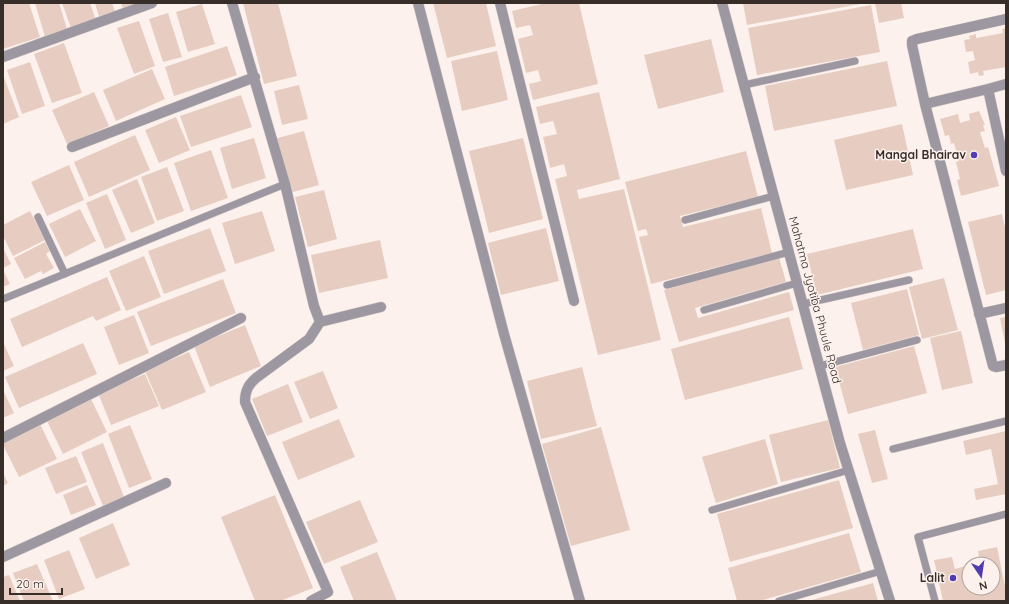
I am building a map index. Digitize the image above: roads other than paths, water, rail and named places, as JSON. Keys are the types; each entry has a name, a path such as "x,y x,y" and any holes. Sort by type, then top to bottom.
{"street":[{"path":"3,56 152,3"},
{"path":"232,3 285,184 314,306 320,322"},
{"path":"418,3 504,334 580,601"},
{"path":"500,3 574,301"},
{"name":"Mahatma Jyotiba Phuule Road","path":"722,3 849,470 890,601"},
{"path":"1006,19 912,42 925,104 992,366 996,367 1006,365"},
{"path":"72,147 254,77"},
{"path":"925,104 1006,84"},
{"path":"988,88 1006,171"},
{"path":"311,601 328,592 245,402 245,394 250,384 256,378 309,340 320,322 382,307"},
{"path":"979,314 1006,308"},
{"path":"3,438 241,318"},
{"path":"3,557 166,483"}],"lane":[{"path":"744,85 855,61"},
{"path":"3,299 285,184"},
{"path":"685,220 774,196"},
{"path":"38,217 65,274"},
{"path":"667,284 789,252"},
{"path":"803,304 909,280"},
{"path":"704,310 798,283"},
{"path":"820,366 917,340"},
{"path":"893,449 1006,421"},
{"path":"712,510 849,470"},
{"path":"935,601 918,537 1006,514"},
{"path":"779,601 881,571"}],"place":[{"name":"Mangal Bhairav","path":"974,155"},
{"name":"Lalit","path":"953,578"}]}
